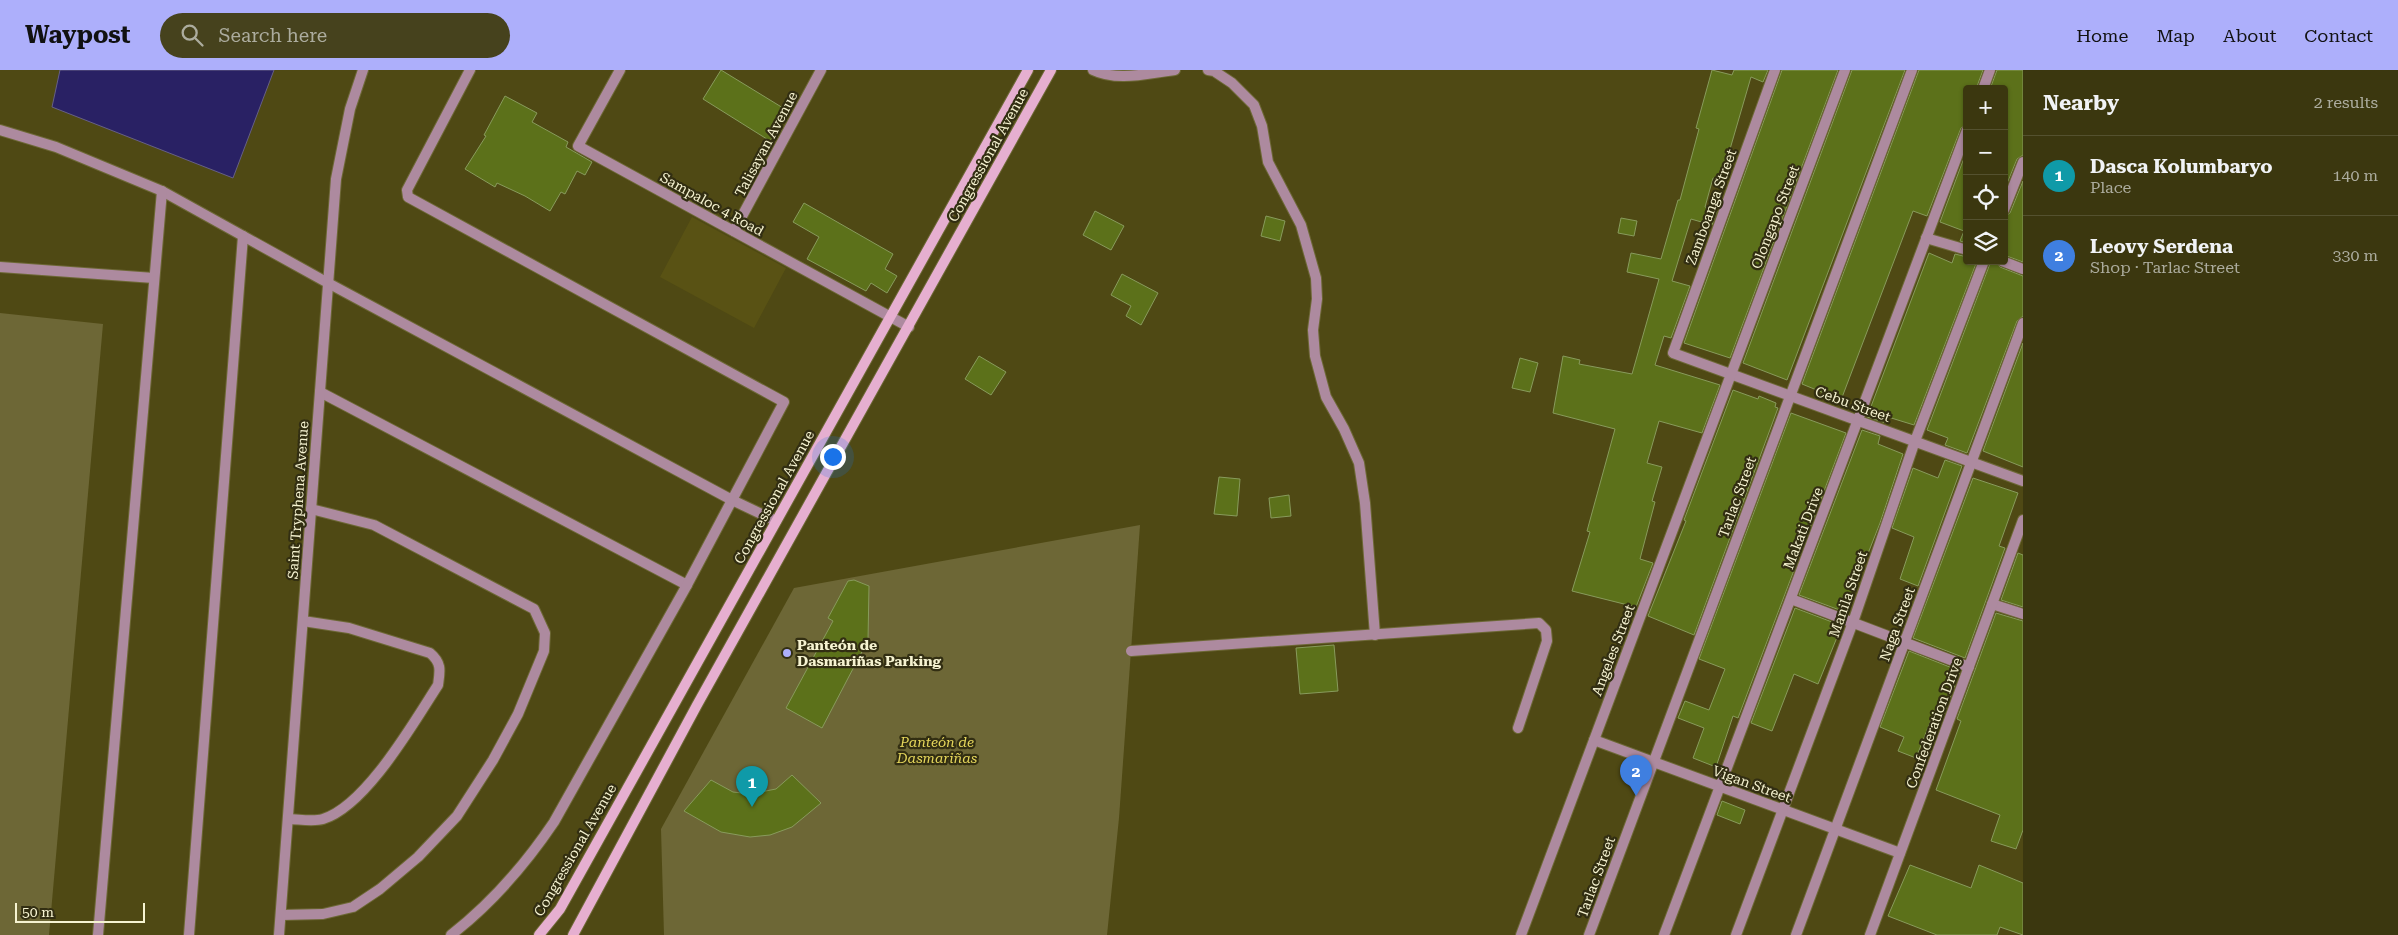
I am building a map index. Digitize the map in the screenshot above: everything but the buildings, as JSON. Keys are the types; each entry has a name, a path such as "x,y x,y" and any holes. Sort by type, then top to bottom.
{"main road":[{"name":"Congressional Avenue","path":"539,935 560,909 1028,70"},
{"name":"Congressional Avenue","path":"573,935 696,705 1051,70"}],"street":[{"name":"Saint Tryphena Avenue","path":"280,935 336,179 350,109 363,70"},
{"path":"451,935 504,887 531,856 554,822 687,585 784,402 408,197 407,190 470,70"},
{"name":"Sampaloc 4 Road","path":"620,70 578,146 909,327"},
{"name":"Talisayan Avenue","path":"734,231 821,70"},
{"path":"1093,70 1103,74 1129,76 1175,70"},
{"path":"1208,70 1214,71 1232,83 1254,105 1262,126 1268,162 1301,225 1316,278 1317,299 1313,330 1315,356 1326,397 1344,429 1359,463 1365,503 1375,635"},
{"name":"Zamboanga Street","path":"1673,352 1775,70"},
{"name":"Olongapo Street","path":"1731,374 1845,70"},
{"name":"Tarlac Street","path":"1589,935 1912,70"},
{"path":"1984,85 1990,70"},
{"path":"0,130 56,147 162,191 328,283 776,522"},
{"name":"Makati Drive","path":"1664,935 1963,141"},
{"path":"2008,200 2023,162"},
{"path":"98,935 162,191"},
{"path":"189,935 243,236"},
{"path":"1926,238 1963,249"},
{"path":"2008,263 2023,269"},
{"name":"Manila Street","path":"1736,935 1853,622 1915,441 1982,265"},
{"path":"0,267 154,278"},
{"name":"Naga Street","path":"1796,935 2023,323"},
{"name":"Cebu Street","path":"1673,352 2023,480"},
{"name":"Angeles Street","path":"1521,935 1731,374"},
{"path":"320,392 687,585"},
{"path":"281,915 323,914 353,907 380,889 418,857 456,816 493,760 518,714 544,651 545,633 534,609 374,525 311,509"},
{"name":"Confederation Drive","path":"1870,935 2023,520"},
{"path":"1791,599 1969,667"},
{"path":"1992,604 2023,614"},
{"path":"288,819 322,819 341,809 382,770 438,685 440,670 438,660 430,653 349,628 303,621"},
{"path":"1131,651 1539,623 1546,630 1547,641 1518,728"},
{"name":"Vigan Street","path":"1594,740 1900,853"}],"shaded area":[{"path":"60,70 274,70 233,178 52,107"},
{"path":"692,217 786,268 754,328 660,277"}],"green space":[{"path":"0,313 103,324 49,935 0,935"},
{"name":"Panteón de Dasmariñas","path":"1140,525 1119,818 1107,935 664,935 661,829 794,588"}],"place":[{"name":"Panteón de Dasmariñas Parking","path":"787,653"},
{"name":"Leovy Serdena","path":"1636,796"},
{"name":"Dasca Kolumbaryo","path":"752,807"}]}
